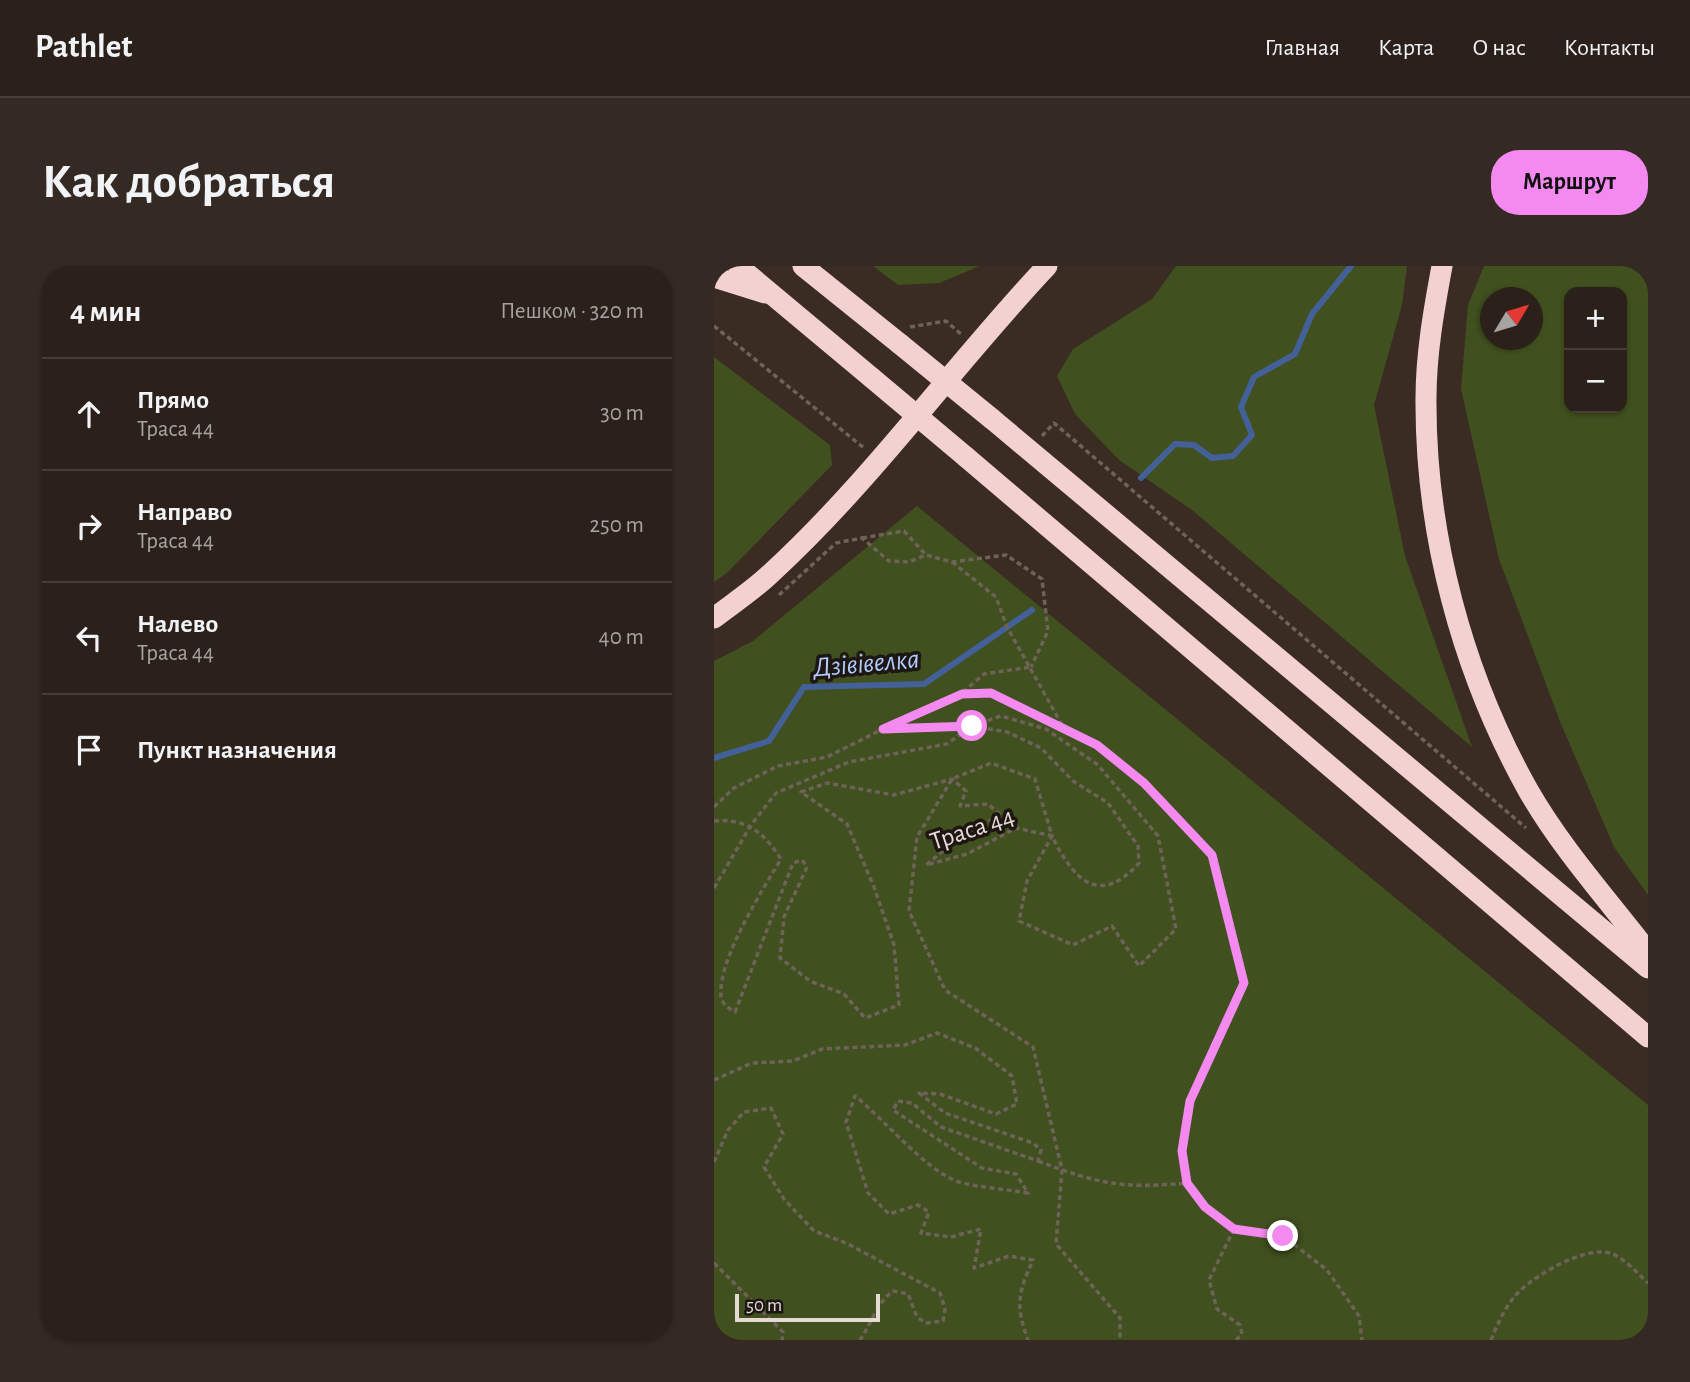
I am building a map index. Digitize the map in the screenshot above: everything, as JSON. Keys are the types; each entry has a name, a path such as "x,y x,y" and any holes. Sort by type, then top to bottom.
{"highway":[{"path":"738,266 1648,1037"},
{"path":"803,266 992,419 1648,968"},
{"path":"714,618 767,577 831,514 989,327 1047,266"},
{"path":"1442,266 1426,396 1435,527 1460,626 1494,718 1529,792 1648,952"},
{"path":"714,277 776,297"}],"path":[{"path":"912,324 946,321"},
{"path":"1045,432 1054,423 1534,835"},
{"path":"768,603 836,543 904,531 926,555 952,562 1006,555 1042,579 1048,631 1031,667"},
{"path":"862,538 889,561 909,562 926,555"},
{"path":"952,562 996,597 1006,627 1031,667 1063,728"},
{"path":"714,807 733,788 778,766 827,757 962,694 984,674 1031,667"},
{"path":"962,694 991,693 1097,745 1144,783 1212,855 1244,983 1190,1101 1182,1151 1187,1183 1205,1207 1234,1229 1283,1236 1327,1270 1359,1316 1362,1340"},
{"path":"714,888 751,825 776,793 849,762 947,744 972,726 1000,716 1046,729 1098,765 1158,836 1176,929 1139,966 1111,926 1073,945 1019,921 1027,881 1052,836 1035,779 991,762 953,779 917,837 909,911 945,990 1033,1047 1062,1170 1056,1244 1120,1318 1120,1340"},
{"name":"Траса 44","path":"751,825 771,843 781,859 743,923 723,978 721,998 726,1007 734,1012 793,863 802,860 807,867 784,917 780,958 810,981 844,994 865,1018 899,1005 894,945 874,887 847,824 802,792 827,783 894,795 953,779 966,791 960,806 988,804 1002,816 971,828 926,865 967,853 1016,828 1052,836 1068,867 1088,884 1109,884 1125,878 1139,863 1138,846 1108,803 1073,781 1041,748 1007,732 972,726 883,729"},
{"path":"714,821 727,820 751,825"},
{"path":"714,1080 752,1063 793,1061 822,1049 905,1045 937,1033 975,1048 1012,1076 1017,1104 996,1114 940,1094 919,1093 945,1113 1033,1143 1041,1150 1038,1161"},
{"path":"1028,1340 1021,1321 1019,1291 1032,1260 1009,1256 974,1268 981,1229 951,1237 921,1233 929,1212 918,1205 889,1214 868,1193 846,1122 855,1096 883,1118 925,1162 957,1181 1028,1193 1016,1174 982,1168 924,1132 893,1110 898,1101 912,1103 941,1127 1091,1181 1141,1188 1187,1183"},
{"path":"714,1162 728,1130 744,1112 771,1108 783,1134 764,1167 783,1199 814,1231 846,1242 940,1293 945,1309 943,1321 926,1323 917,1317 908,1294 893,1291 884,1297 876,1316 860,1340"},
{"path":"1234,1229 1209,1280 1217,1309 1240,1325 1242,1334 1236,1340"},
{"path":"1491,1340 1500,1319 1521,1289 1560,1264 1591,1251 1614,1253 1648,1283"},
{"path":"714,1263 783,1332 782,1340"}],"green space":[{"path":"873,266 980,266 939,283 898,285"},
{"path":"1176,266 1407,266 1402,305 1374,405 1405,556 1472,747 1192,510 1119,460 1075,414 1057,376 1073,349 1152,299"},
{"path":"1484,266 1648,266 1648,895 1614,847 1561,724 1499,559 1461,389 1468,305"},
{"path":"714,357 830,445 832,465 727,573 714,582"},
{"path":"917,506 1648,1105 1648,1340 714,1340 714,661 753,641"}],"waterway":[{"name":"Дзівівелка","path":"1141,478 1175,444 1194,445 1212,458 1233,456 1252,435 1241,407 1254,377 1295,354 1312,314 1351,266"},
{"name":"Дзівівелка","path":"714,758 769,741 804,687 924,684 1032,610"}],"route":[{"path":"972,726 883,729 927,707 962,694 991,693 1097,745 1144,783 1212,855 1244,983 1190,1101 1182,1151 1187,1183 1205,1207 1234,1229 1283,1236"}]}
